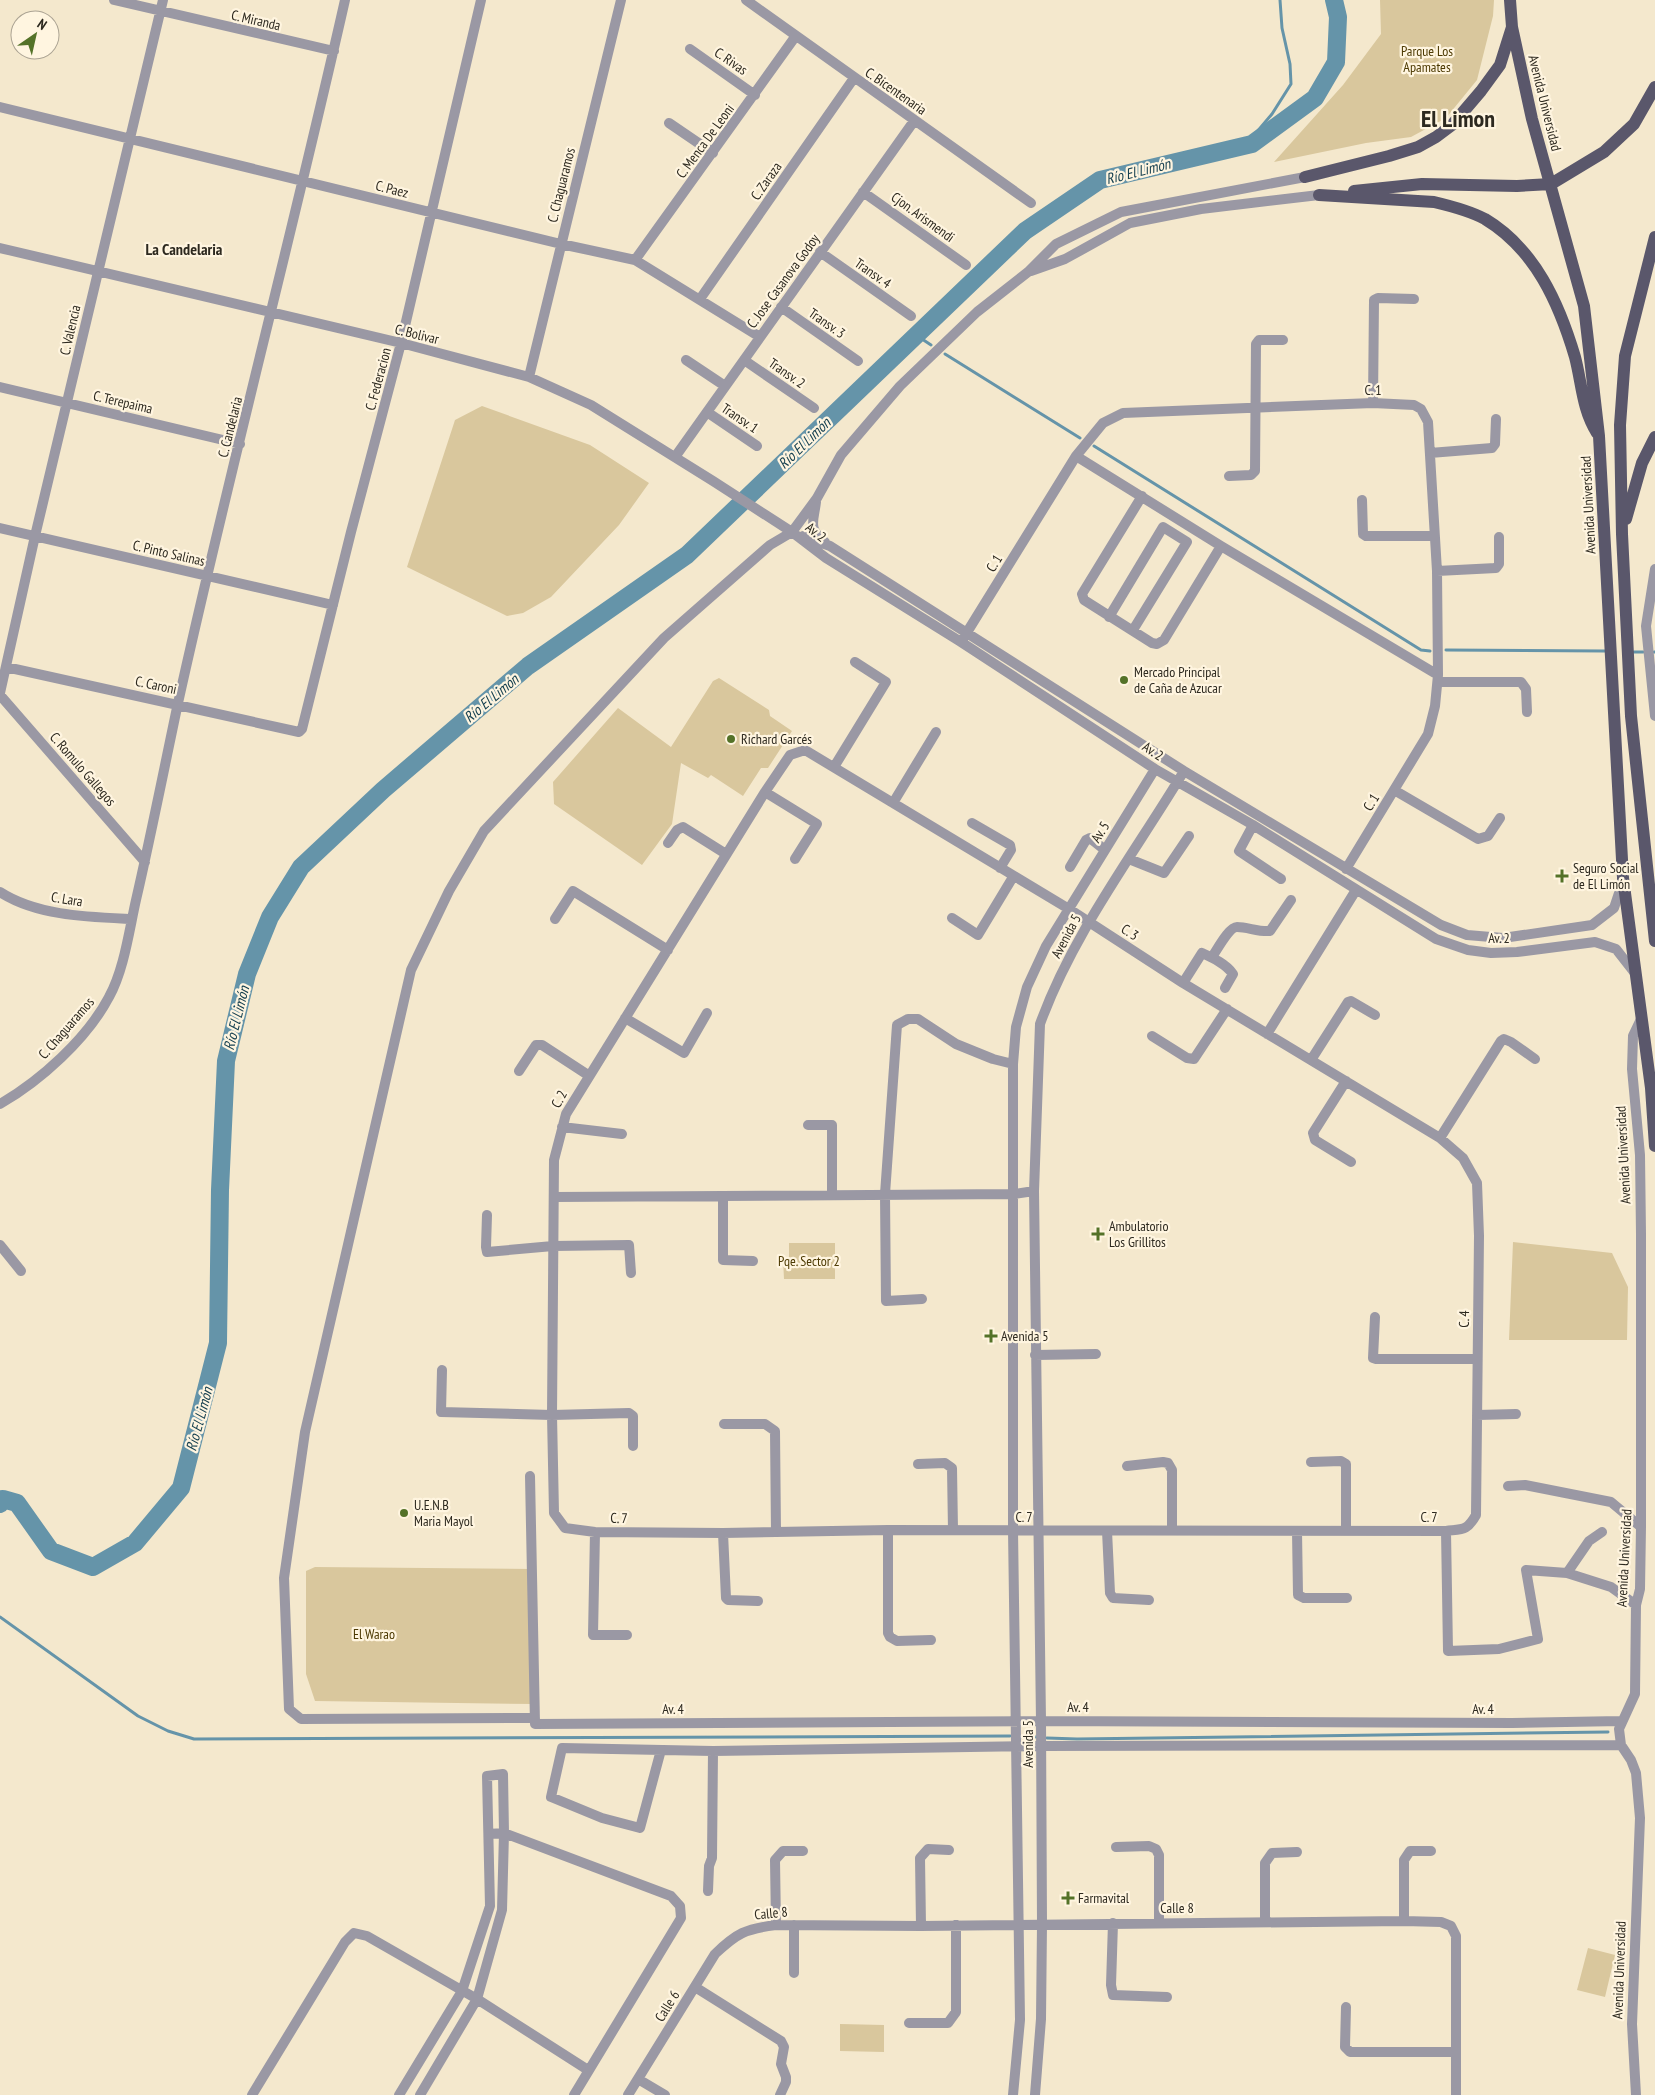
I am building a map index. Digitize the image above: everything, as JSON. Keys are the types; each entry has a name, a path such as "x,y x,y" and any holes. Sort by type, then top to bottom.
{"main road":[{"name":"Avenida Universidad","path":"1510,0 1512,27 1532,119 1584,306 1599,436 1624,878 1634,972 1642,1016 1655,1146"},
{"path":"1305,177 1389,156 1418,147 1436,138 1452,125 1500,65 1512,27"},
{"path":"1319,195 1422,184 1518,186 1551,184 1604,152 1634,124 1655,86"},
{"path":"1319,195 1434,202 1452,206 1484,219 1516,244 1539,271 1558,310 1575,357 1588,419 1599,436"},
{"path":"1655,237 1626,356 1620,425 1622,534 1631,716 1655,941"},
{"path":"1622,534 1642,463 1655,437"}],"street":[{"name":"C. Miranda","path":"114,0 334,51"},
{"name":"C. Valencia","path":"0,694 128,139 163,0"},
{"name":"C. Candelaria","path":"145,862 178,704 345,0"},
{"name":"C. Federacion","path":"299,732 302,729 401,343 481,0"},
{"name":"C. Chaguaramos","path":"529,377 621,0"},
{"name":"C. Bicentenaria","path":"746,0 1031,203"},
{"name":"C. Menca De Leoni","path":"635,260 796,37"},
{"name":"C. Rivas","path":"690,49 755,95"},
{"name":"C. Zaraza","path":"700,299 854,78"},
{"name":"C. Paez","path":"0,108 561,244 635,260 760,337"},
{"name":"C. Jose Casanova Godoy","path":"675,457 914,120"},
{"path":"668,123 713,153"},
{"path":"792,532 817,498 841,455 900,386 977,312 1028,272 1056,244 1121,212 1305,177"},
{"name":"Cjon. Arismendi","path":"863,192 966,265"},
{"path":"1028,272 1066,258 1130,223 1201,209 1319,195"},
{"name":"C. Bolivar","path":"0,248 401,343 529,377 591,405 713,480 792,532"},
{"name":"Transv. 4","path":"820,252 911,316"},
{"path":"1373,403 1374,300 1378,298 1414,299"},
{"name":"Transv. 3","path":"781,308 858,361"},
{"path":"1228,476 1251,475 1255,471 1256,344 1259,340 1283,340"},
{"path":"686,360 725,386"},
{"name":"Transv. 2","path":"744,360 814,408"},
{"name":"C. Terepaima","path":"0,387 240,444"},
{"name":"C. 1","path":"961,642 1076,456 1103,423 1123,413 1373,403 1414,405 1421,409 1428,422 1437,571 1438,678 1435,706 1428,734 1346,869"},
{"name":"Transv. 1","path":"707,412 757,446"},
{"path":"1430,453 1492,448 1495,444 1496,419"},
{"path":"1076,456 1438,678 1521,682 1526,689 1527,712"},
{"path":"1142,496 1082,594 1084,600 1109,617 1152,643 1157,644 1164,640 1221,546"},
{"path":"817,498 812,522 819,538 830,546"},
{"path":"1362,500 1363,534 1366,536 1434,536"},
{"path":"1109,617 1164,527 1187,542 1132,630"},
{"name":"C. Pinto Salinas","path":"0,528 333,605"},
{"name":"Av. 2","path":"792,532 830,546 1184,771 1441,925 1467,935 1503,938 1592,925 1614,908 1624,878"},
{"name":"Av. 2","path":"792,532 826,558 961,642 1155,769 1254,825 1436,939 1468,950 1491,953 1517,952 1595,942 1616,949 1634,972"},
{"name":"Av. 4","path":"792,532 770,545 664,638 484,831 449,891 411,970 305,1432 284,1578 289,1709 301,1719 1492,1723 1621,1721"},
{"path":"1437,571 1496,568 1499,564 1499,537"},
{"path":"1655,569 1646,626 1655,716"},
{"path":"834,766 886,682 855,662"},
{"name":"C. Caroni","path":"6,667 299,732"},
{"name":"C. Romulo Gallegos","path":"0,694 145,862"},
{"path":"893,803 936,732"},
{"name":"C. 3","path":"805,750 1069,909 1183,983 1440,1138"},
{"name":"C. 2","path":"565,1528 554,1513 552,1415 554,1160 566,1114 765,792 790,755 805,750"},
{"name":"Av. 5","path":"1069,909 1155,769"},
{"name":"Avenida 5","path":"1035,2095 1041,2019 1042,1924 1034,1191 1040,1024 1048,1000 1088,922 1184,771"},
{"path":"1394,790 1478,839 1488,836 1500,818"},
{"path":"765,792 817,824 795,858"},
{"path":"972,823 1010,845 1011,850 1000,868"},
{"path":"1254,825 1239,851 1281,879"},
{"path":"668,843 678,830 683,827 726,854"},
{"path":"1129,859 1164,873 1189,836"},
{"path":"1070,867 1086,840 1090,838 1105,850"},
{"path":"1644,845 1655,861"},
{"name":"C. Chaguaramos","path":"0,1104 36,1080 63,1056 91,1024 109,998 115,984 145,862"},
{"path":"952,918 978,935 1013,877"},
{"path":"555,919 573,890 668,950"},
{"path":"1268,1034 1356,890"},
{"name":"C. Lara","path":"0,892 27,905 51,911 96,917 132,919"},
{"path":"1212,957 1230,929 1236,926 1260,932 1270,931 1291,900"},
{"name":"Avenida 5","path":"1013,2095 1020,2020 1020,1924 1013,1530 1013,1064 1016,1027 1027,987 1046,946 1069,909"},
{"path":"1183,983 1202,954 1212,957 1233,974 1225,988"},
{"path":"1311,1060 1348,1002 1352,1001 1374,1015"},
{"path":"1152,1036 1187,1058 1194,1059 1227,1009"},
{"path":"625,1018 684,1052 707,1013"},
{"name":"Avenida Universidad","path":"1636,2095 1632,2024 1640,1818 1636,1773 1631,1760 1621,1745 1619,1729 1621,1721 1630,1710 1635,1694 1636,1605 1640,1589 1640,1155 1632,1069 1633,1036 1642,1016"},
{"path":"922,1299 886,1301 885,1194 897,1025 908,1019 918,1019 956,1044 993,1059 1013,1064"},
{"path":"1440,1138 1501,1041 1511,1042 1535,1059"},
{"path":"519,1071 536,1045 542,1045 588,1076"},
{"path":"1346,1081 1313,1133 1315,1140 1351,1162"},
{"path":"808,1125 832,1125 832,1195"},
{"path":"562,1127 622,1134"},
{"name":"C. 4","path":"1440,1138 1463,1158 1477,1183 1479,1236 1476,1515"},
{"path":"554,1197 1014,1194 1034,1191"},
{"path":"723,1197 723,1260 753,1261"},
{"path":"487,1215 487,1252 553,1246 629,1245 631,1273"},
{"path":"0,1245 20,1271"},
{"path":"1375,1317 1373,1358 1477,1359"},
{"path":"1035,1355 1096,1354"},
{"path":"442,1370 441,1412 552,1415 629,1413 633,1416 633,1446"},
{"path":"1477,1415 1516,1414"},
{"path":"724,1424 765,1424 775,1431 776,1532"},
{"path":"1310,1462 1341,1460 1346,1464 1346,1530"},
{"path":"1128,1466 1164,1462 1168,1464 1172,1470 1172,1530"},
{"path":"918,1464 945,1463 952,1468 953,1530"},
{"path":"530,1476 535,1721"},
{"path":"1508,1486 1526,1484 1611,1502 1641,1527"},
{"name":"C. 7","path":"565,1528 595,1532 723,1533 888,1530 1446,1531 1464,1529 1470,1526 1476,1515"},
{"path":"888,1530 888,1634 897,1640 931,1640"},
{"path":"1107,1531 1110,1593 1113,1598 1149,1600"},
{"path":"1297,1531 1298,1595 1304,1598 1347,1598"},
{"path":"1446,1531 1448,1651 1499,1649 1538,1640 1526,1570 1567,1573 1610,1587 1636,1605"},
{"path":"595,1532 593,1635 627,1635"},
{"path":"1567,1573 1589,1541 1602,1532"},
{"path":"723,1533 726,1598 728,1600 758,1601"},
{"path":"661,1750 640,1828 602,1818 551,1797 562,1748 713,1750 1041,1746 1621,1745"},
{"path":"708,1891 712,1858 713,1750"},
{"path":"399,2095 462,1991 490,1906 487,1776 503,1774 502,1910 477,2000 420,2095"},
{"path":"489,1834 504,1834 671,1896 680,1906 681,1918 574,2095"},
{"path":"1116,1846 1149,1846 1156,1849 1158,1855 1159,1922"},
{"path":"921,1926 920,1858 928,1849 949,1850"},
{"path":"776,1925 775,1860 783,1850 803,1851"},
{"path":"1404,1921 1404,1860 1410,1851 1432,1851"},
{"path":"1265,1922 1265,1863 1272,1853 1297,1852"},
{"name":"Calle 8","path":"734,1936 752,1928 776,1925 921,1926 1159,1922 1441,1922 1451,1926 1456,1936 1456,2095"},
{"path":"1113,1923 1111,1985 1113,1995 1167,1997"},
{"path":"794,1925 794,1973"},
{"path":"910,2023 948,2023 956,2012 956,1925"},
{"path":"252,2095 345,1942 354,1933 367,1936 462,1991 588,2070"},
{"name":"Calle 6","path":"628,2095 715,1954 734,1936"},
{"path":"695,1987 781,2041 784,2047 781,2064 786,2082 780,2095"},
{"path":"1346,2007 1345,2047 1350,2052 1456,2052"},
{"path":"638,2079 665,2095"}],"green space":[{"name":"Parque Los Apamates","path":"1380,0 1494,0 1493,16 1477,80 1446,118 1411,137 1366,143 1274,162 1343,85 1381,34"},
{"path":"482,406 590,445 649,483 619,525 551,597 523,613 507,616 407,567 455,420"},
{"path":"719,678 769,710 770,716 792,731 768,768 761,768 743,796 711,775 708,778 681,763 672,824 642,865 554,804 553,782 618,708 671,747 713,681"},
{"path":"1513,1242 1612,1253 1628,1287 1627,1340 1509,1340"},
{"name":"Pqe. Sector 2","path":"789,1243 835,1243 835,1279 784,1279 783,1259 789,1259"},
{"name":"El Warao","path":"315,1567 532,1569 534,1704 315,1701 306,1674 306,1571"},
{"path":"1588,1948 1615,1955 1605,1997 1577,1990"},
{"path":"840,2024 884,2025 884,2052 840,2051"}],"waterway":[{"path":"1245,146 1272,114 1291,84 1290,64 1282,28 1280,0"},
{"name":"Río El Limón","path":"0,1504 3,1499 17,1503 51,1551 93,1567 135,1543 181,1488 218,1343 220,1190 226,1061 247,974 270,917 301,867 383,790 528,666 687,555 1025,231 1100,180 1252,144 1315,98 1336,62 1338,17 1334,0"},
{"path":"916,335 931,345"},
{"path":"945,354 1080,438"},
{"path":"1094,446 1421,650 1430,651"},
{"path":"1446,650 1605,651"},
{"path":"1634,652 1643,652"},
{"path":"0,1617 138,1716 168,1731 194,1739 1010,1736"},
{"path":"1047,1738 1608,1732"},
{"path":"1021,1737 1036,1737"}],"place":[{"name":"Mercado Principal de Caña de Azucar","path":"1124,680"},
{"name":"Richard Garcés","path":"731,739"},
{"name":"Seguro Social de El Limón","path":"1562,876"},
{"name":"Ambulatorio Los Grillitos","path":"1098,1234"},
{"name":"Avenida 5","path":"991,1336"},
{"name":"U.E.N.B Maria Mayol","path":"404,1513"},
{"name":"Farmavital","path":"1068,1898"}],"district":[{"name":"El Limon","path":"1458,118"},
{"name":"La Candelaria","path":"184,249"}]}
